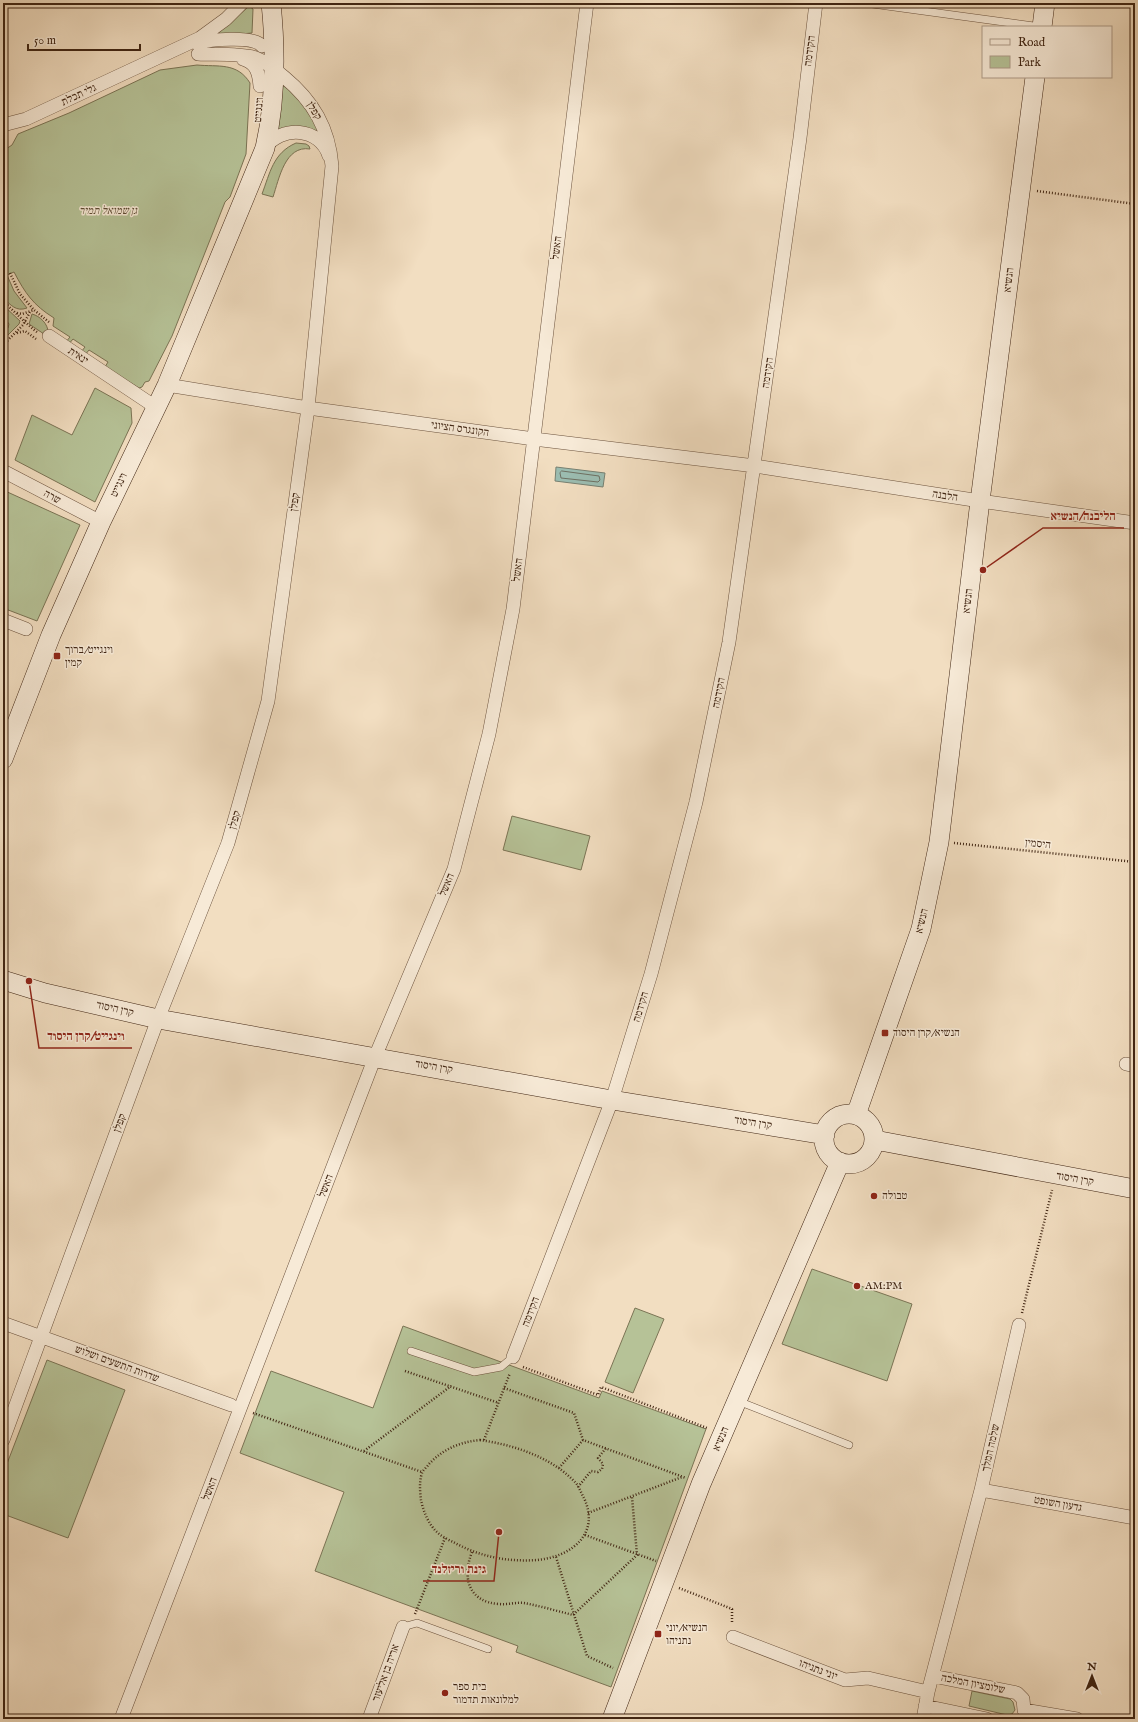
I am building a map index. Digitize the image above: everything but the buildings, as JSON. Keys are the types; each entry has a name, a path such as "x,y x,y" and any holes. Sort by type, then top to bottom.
{"street":[{"name":"גלי תכלת","path":"3,125 26,119 200,38 226,19 242,3"},
{"path":"262,3 268,66"},
{"path":"268,66 271,3"},
{"name":"האשל","path":"121,1719 236,1407 375,1057 454,869 487,742 513,609 587,3"},
{"name":"הקידמה","path":"512,1361 612,1100 651,974 696,802 729,642 800,138 816,3"},
{"path":"1042,26 1045,3"},
{"name":"גלי תכלת","path":"183,46 201,42 254,40 268,66"},
{"name":"גלי תכלת","path":"154,60 186,54 245,56 256,58 268,66"},
{"name":"גלי תכלת","path":"198,54 245,60 252,63 258,71 268,66"},
{"name":"וינגייט","path":"3,759 50,635 101,522 157,408 239,214 265,148 269,129 268,66"},
{"name":"וינגייט","path":"239,214 254,158 268,66"},
{"name":"קפלן","path":"3,1440 158,1019 228,843 268,701 308,408 332,166 325,131 316,111 301,92 268,66"},
{"name":"הנשיא","path":"856,1115 921,929 939,842 980,501 1035,78"},
{"name":"קפלן","path":"265,148 271,140 289,132 308,134 316,138 328,152 332,166"},
{"name":"ינאית","path":"46,336 157,408"},
{"name":"הקונגרס הציוני","path":"167,385 308,408 534,439 754,466"},
{"name":"הלבנה","path":"754,466 1135,523"},
{"name":"שרה","path":"3,471 101,522"},
{"path":"3,620 26,629"},
{"name":"קרן היסוד","path":"3,980 45,993 158,1019 612,1100 825,1135"},
{"name":"קרן היסוד","path":"3,989 45,993"},
{"path":"848,1114 856,1115 863,1118 870,1124 874,1132 875,1140 871,1152 865,1159 858,1163 849,1164 840,1162 833,1158 828,1152 825,1144 825,1135 832,1121 839,1116 848,1114"},
{"name":"קרן היסוד","path":"875,1140 1056,1176 1135,1189"},
{"name":"הנשיא","path":"612,1719 701,1484 840,1162"},
{"name":"שדרות התשעים ושלוש","path":"3,1323 236,1407"},
{"name":"שלמה המלך","path":"923,1719 928,1692 981,1490 1019,1325"},
{"name":"גדעון השופט","path":"981,1490 1135,1518"},
{"name":"אריה בן אליעזר","path":"369,1719 407,1625"},
{"name":"יוני נתניהו","path":"733,1637 845,1680 868,1678 928,1692"},
{"name":"שלומציון המלכה","path":"933,1676 1017,1693 1023,1699 1021,1715 1077,1719"},
{"path":"925,1706 987,1719"}],"lane":[{"path":"865,3 1035,26"},
{"path":"411,1351 474,1372 496,1368 512,1361"},
{"path":"737,1401 849,1445"},
{"path":"407,1625 417,1623 488,1649"}],"path":[{"path":"1020,189 1135,204"},
{"path":"10,273 20,294 34,310 48,321 51,331 39,342 25,331 15,334"},
{"path":"3,301 22,318 24,323 46,336"},
{"path":"17,313 22,314 34,310"},
{"path":"3,346 24,323 30,311"},
{"name":"היסמין","path":"939,842 1135,862"},
{"path":"1019,1325 1056,1176"},
{"path":"484,1440 504,1388 512,1361 598,1395 601,1387 723,1434"},
{"path":"405,1371 499,1402"},
{"path":"363,1451 450,1386"},
{"path":"504,1388 574,1413 583,1440"},
{"path":"236,1407 422,1472"},
{"path":"484,1440 519,1448 559,1468 577,1483 588,1506 589,1522 585,1535 570,1550 556,1557 520,1561 502,1560 472,1552 436,1532 422,1507 419,1486 422,1472 434,1458 449,1448 468,1442 484,1440"},
{"path":"583,1440 701,1484"},
{"path":"559,1468 583,1440"},
{"path":"578,1487 591,1472 598,1472 602,1469 602,1461 598,1458 606,1448"},
{"path":"588,1513 683,1477"},
{"path":"632,1496 637,1555"},
{"path":"585,1535 637,1555 667,1574 732,1609 733,1637"},
{"path":"407,1625 445,1538"},
{"path":"472,1552 467,1568 467,1577 473,1592 478,1596 493,1604 501,1605 522,1603 573,1615"},
{"path":"573,1615 637,1555"},
{"path":"556,1557 587,1656 628,1675"}],"green space":[{"path":"249,6 253,9 252,33 218,36 217,34"},
{"name":"גן שמואל תמיר","path":"197,65 220,66 233,69 245,76 250,83 246,154 230,197 225,202 172,336 149,381 145,382 142,387 139,388 105,367 108,362 89,350 85,355 81,352 85,347 73,339 68,345 65,343 70,337 53,326 54,318 40,308 30,298 14,272 7,275 14,291 27,308 17,308 3,298 3,151 12,145 18,134 69,113 160,70"},
{"path":"282,85 293,92 316,121 319,133 278,132 278,88"},
{"path":"296,143 306,144 310,149 301,149 289,158 284,165 273,197 262,194 270,171 277,158 288,147"},
{"path":"3,305 20,321 19,324 3,340 3,332 8,328 9,324 3,316"},
{"path":"32,314 43,321 47,326 48,332 44,334 29,324"},
{"path":"95,388 131,408 132,423 95,502 15,460 32,415 72,435"},
{"path":"3,490 80,525 37,621 3,608"},
{"path":"512,816 590,836 581,870 503,850"},
{"path":"812,1269 912,1304 887,1381 782,1344"},
{"path":"635,1308 664,1319 633,1393 605,1382"},
{"path":"403,1326 599,1398 602,1391 706,1429 611,1687 516,1652 518,1646 315,1571 344,1492 240,1453 271,1371 373,1408"},
{"path":"47,1360 125,1390 68,1538 3,1514 3,1474"},
{"path":"972,1691 1010,1699 1013,1702 1015,1710 1012,1714 1007,1715 969,1706"}],"water":[{"path":"556,467 605,473 603,487 555,481"}],"place":[{"name":"הליבנה/הנשיא","path":"983,570"},
{"name":"וינגייט/ברוך קמין","path":"57,656"},
{"name":"וינגייט/קרן היסוד","path":"29,981"},
{"name":"הנשיא/קרן היסוד","path":"885,1033"},
{"name":"טבולה","path":"874,1196"},
{"name":"AM:PM","path":"857,1286"},
{"name":"גינת וריזלנד","path":"499,1532"},
{"name":"הנשיא/יוני נתניהו","path":"658,1634"},
{"name":"בית ספר למלונאות תדמור","path":"445,1693"}]}
